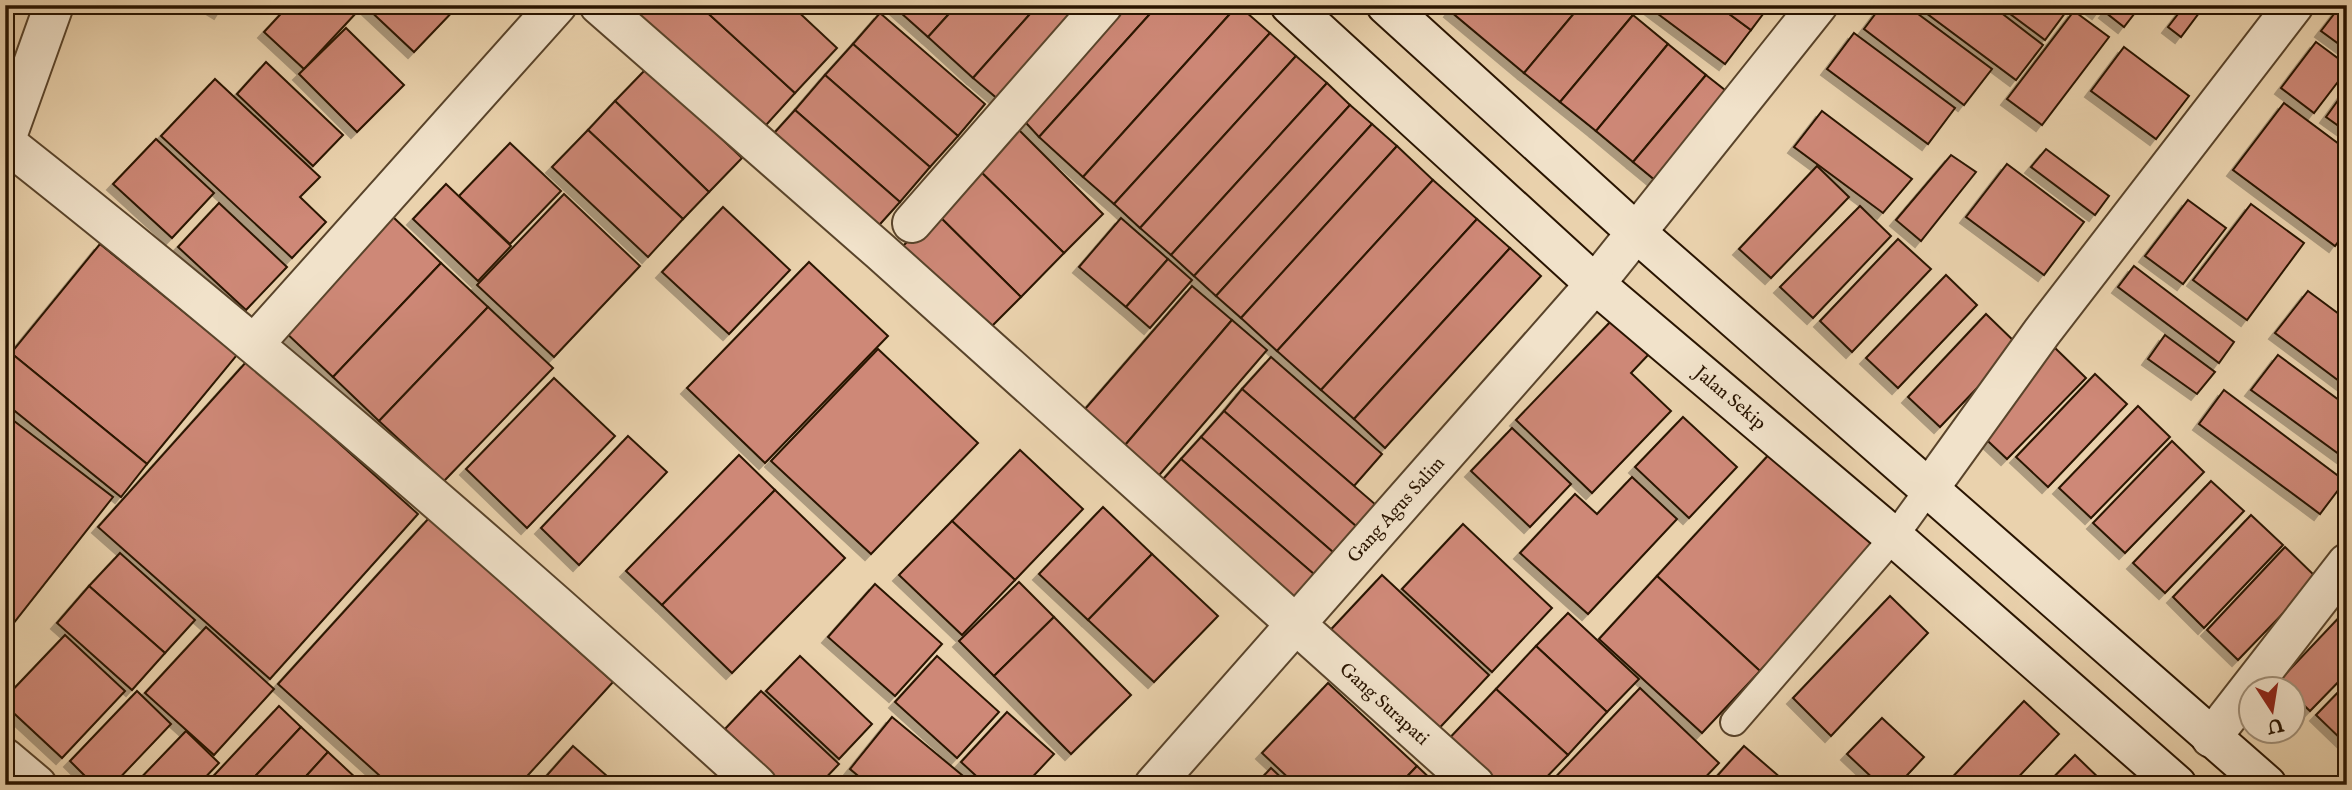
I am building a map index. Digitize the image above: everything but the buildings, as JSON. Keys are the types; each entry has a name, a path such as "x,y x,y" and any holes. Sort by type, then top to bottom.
{"street":[{"path":"54,5 5,142 255,343 647,685 757,785"},
{"path":"255,343 557,5"},
{"name":"Gang Surapati","path":"599,5 881,251 1475,785"},
{"path":"912,223 1103,5"},
{"name":"Jalan Sekip","path":"1290,5 1595,284 1894,537 2177,785"},
{"path":"1386,5 1637,234 2267,785"},
{"name":"Gang Agus Salim","path":"1154,785 1595,284 1818,5"},
{"path":"1928,490 2042,332 2294,5"},
{"path":"2211,738 2347,563"},
{"path":"5,758 37,785"}],"lane":[{"path":"1734,722 1894,537 1928,490"}]}
